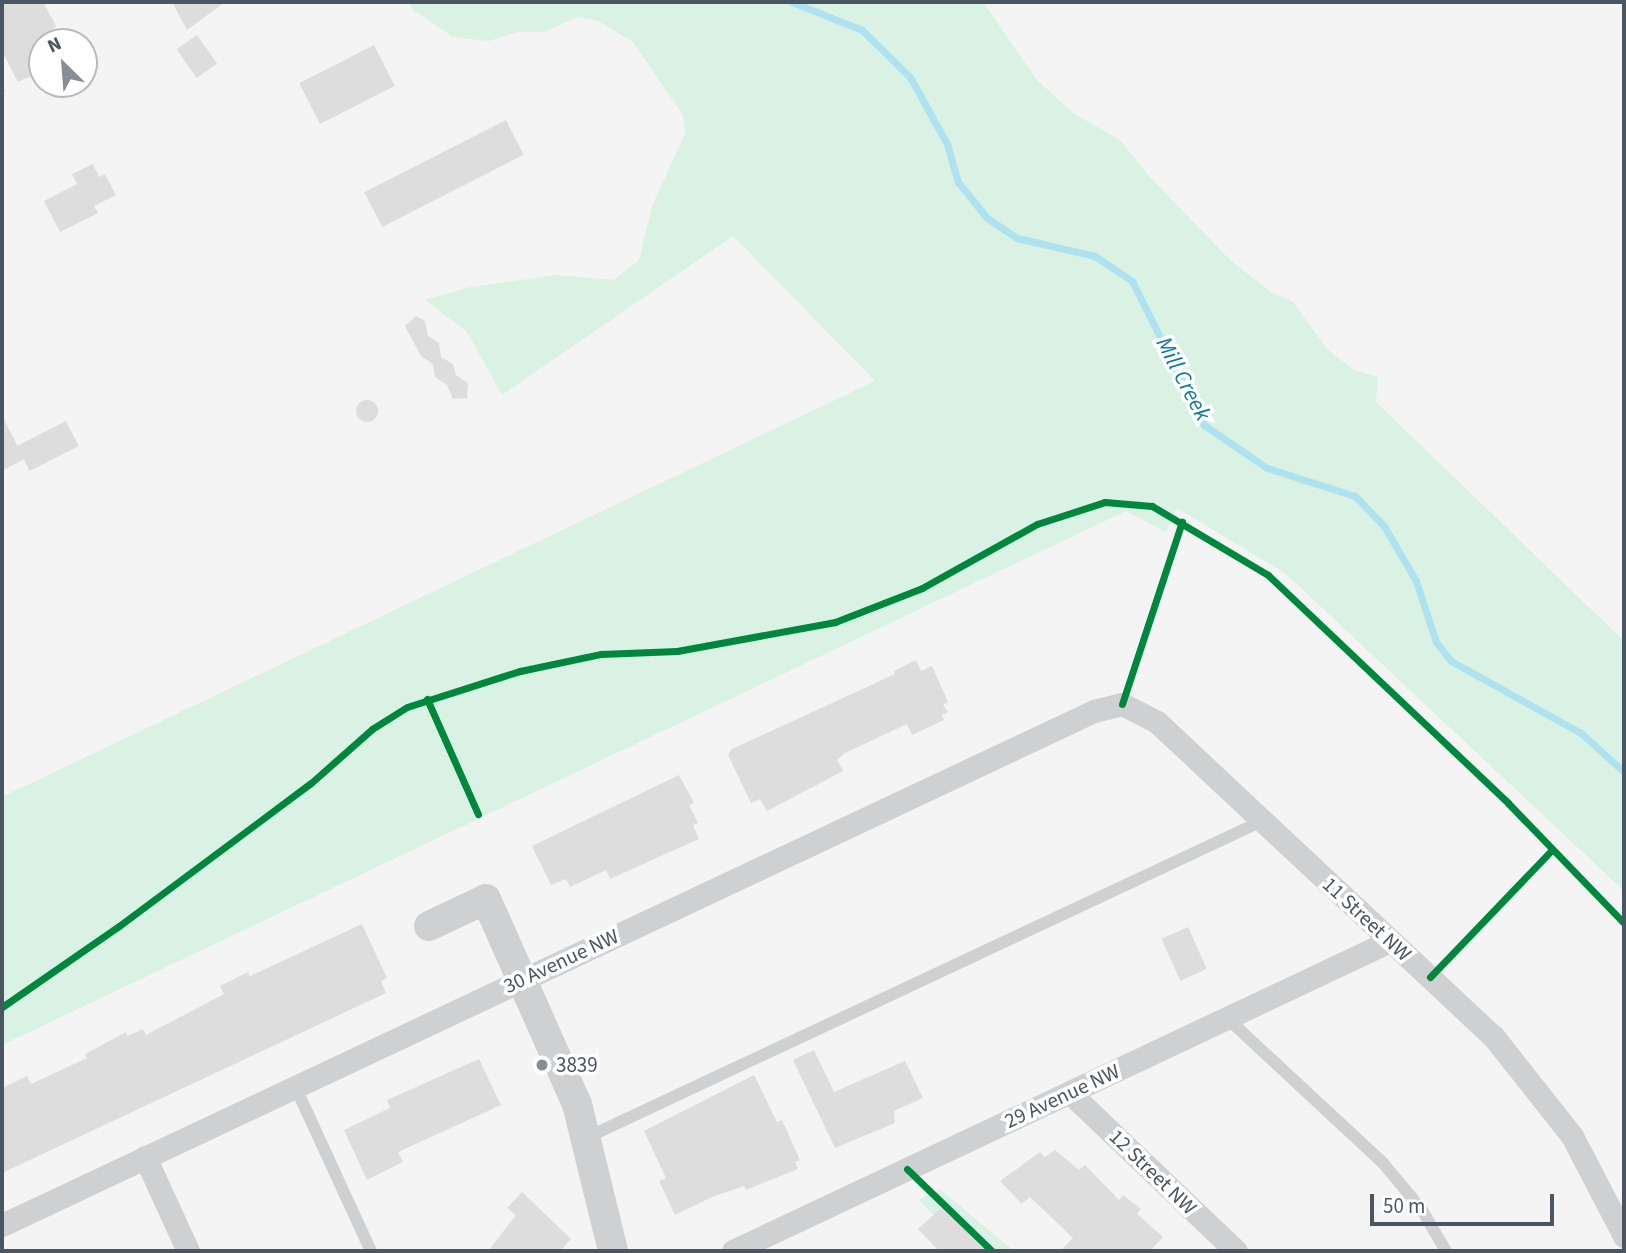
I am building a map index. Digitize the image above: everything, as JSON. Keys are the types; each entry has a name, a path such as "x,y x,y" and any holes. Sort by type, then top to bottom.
{"street":[{"name":"11 Street NW","path":"1122,704 1157,722 1469,1012 1523,1070 1572,1136 1624,1236"},
{"name":"30 Avenue NW","path":"2,1225 1082,717 1122,704"},
{"path":"429,926 486,899 523,979 588,1137 613,1251"},
{"name":"29 Avenue NW","path":"733,1251 1390,941"},
{"name":"12 Street NW","path":"1070,1093 1236,1251"},
{"path":"145,1157 188,1251"}],"lane":[{"path":"588,1137 1264,820"},
{"path":"1227,1018 1383,1163 1422,1210 1446,1251"},
{"path":"295,1086 371,1251"}],"green space":[{"path":"409,2 983,2 1037,80 1073,113 1120,140 1150,177 1230,260 1271,292 1293,302 1328,350 1354,370 1378,377 1376,402 1624,641 1624,891 1286,574 1177,508 1166,532 1126,511 2,1045 2,797 875,381 733,236 502,395 467,332 425,300 471,287 556,275 614,280 639,260 652,206 685,134 683,115 633,42 598,21 577,17 544,32 517,32 489,41 453,37 413,10"},
{"path":"940,1189 1014,1251 971,1251 918,1200"}],"building":[{"path":"2,2 43,2 56,26 28,28 28,77 18,82 2,51"},
{"path":"172,2 225,2 187,30"},
{"path":"197,35 217,64 197,78 177,49"},
{"path":"374,45 395,86 320,124 299,83"},
{"path":"506,120 524,155 382,227 364,192"},
{"path":"93,164 99,177 105,174 116,195 94,206 98,213 60,232 44,201 77,184 72,174"},
{"path":"416,316 425,321 428,336 439,343 441,357 453,364 456,375 468,383 467,398 453,399 447,385 435,377 433,364 421,356 405,326"},
{"path":"367,400 375,403 378,411 375,419 367,422 359,419 356,411 359,403"},
{"path":"2,415 24,459 2,471"},
{"path":"66,421 79,446 30,471 17,446"},
{"path":"916,660 921,671 932,666 948,702 943,705 948,712 942,715 944,720 912,735 907,724 845,753 837,760 843,771 767,811 760,799 751,803 728,755 732,749 895,674 894,671"},
{"path":"679,775 694,803 689,805 698,823 693,825 699,839 610,879 606,870 570,887 566,879 551,885 532,846"},
{"path":"362,924 387,978 381,981 386,993 2,1173 2,1088 27,1076 31,1084 87,1058 85,1054 126,1032 127,1036 143,1029 146,1035 224,994 220,986 248,972 250,976"},
{"path":"1188,927 1207,969 1180,981 1162,939"},
{"path":"814,1050 834,1092 905,1061 923,1098 894,1111 895,1123 835,1148 793,1060"},
{"path":"479,1059 501,1105 398,1152 403,1162 367,1180 344,1130 390,1108 387,1100"},
{"path":"754,1075 777,1122 782,1120 800,1160 795,1162 798,1169 746,1190 744,1186 712,1197 675,1215 659,1181 666,1178 644,1131"},
{"path":"1055,1150 1079,1170 1085,1165 1119,1200 1123,1195 1141,1209 1137,1214 1163,1237 1150,1251 1060,1251 1073,1238 1030,1197 1022,1204 1000,1181 1040,1152 1045,1157"},
{"path":"522,1192 571,1239 560,1251 488,1251 516,1215 507,1208"},
{"path":"943,1206 985,1251 939,1251 918,1229"}],"waterway":[{"name":"Mill Creek","path":"792,2 862,30 910,77 947,144 958,182 987,218 1017,238 1095,256 1132,281 1204,425 1267,468 1355,496 1384,526 1416,581 1436,642 1451,661 1581,733 1624,772"}],"cycle path":[{"path":"2,1007 119,926 311,783 372,729 407,707 520,671 601,654 677,651 835,622 922,588 1037,524 1105,502 1152,506 1268,575 1508,803 1624,923"},
{"path":"1122,704 1182,522"},
{"path":"427,699 478,814"},
{"path":"1430,977 1551,851"},
{"path":"907,1169 992,1251"}],"place":[{"name":"3839","path":"542,1065"}]}
